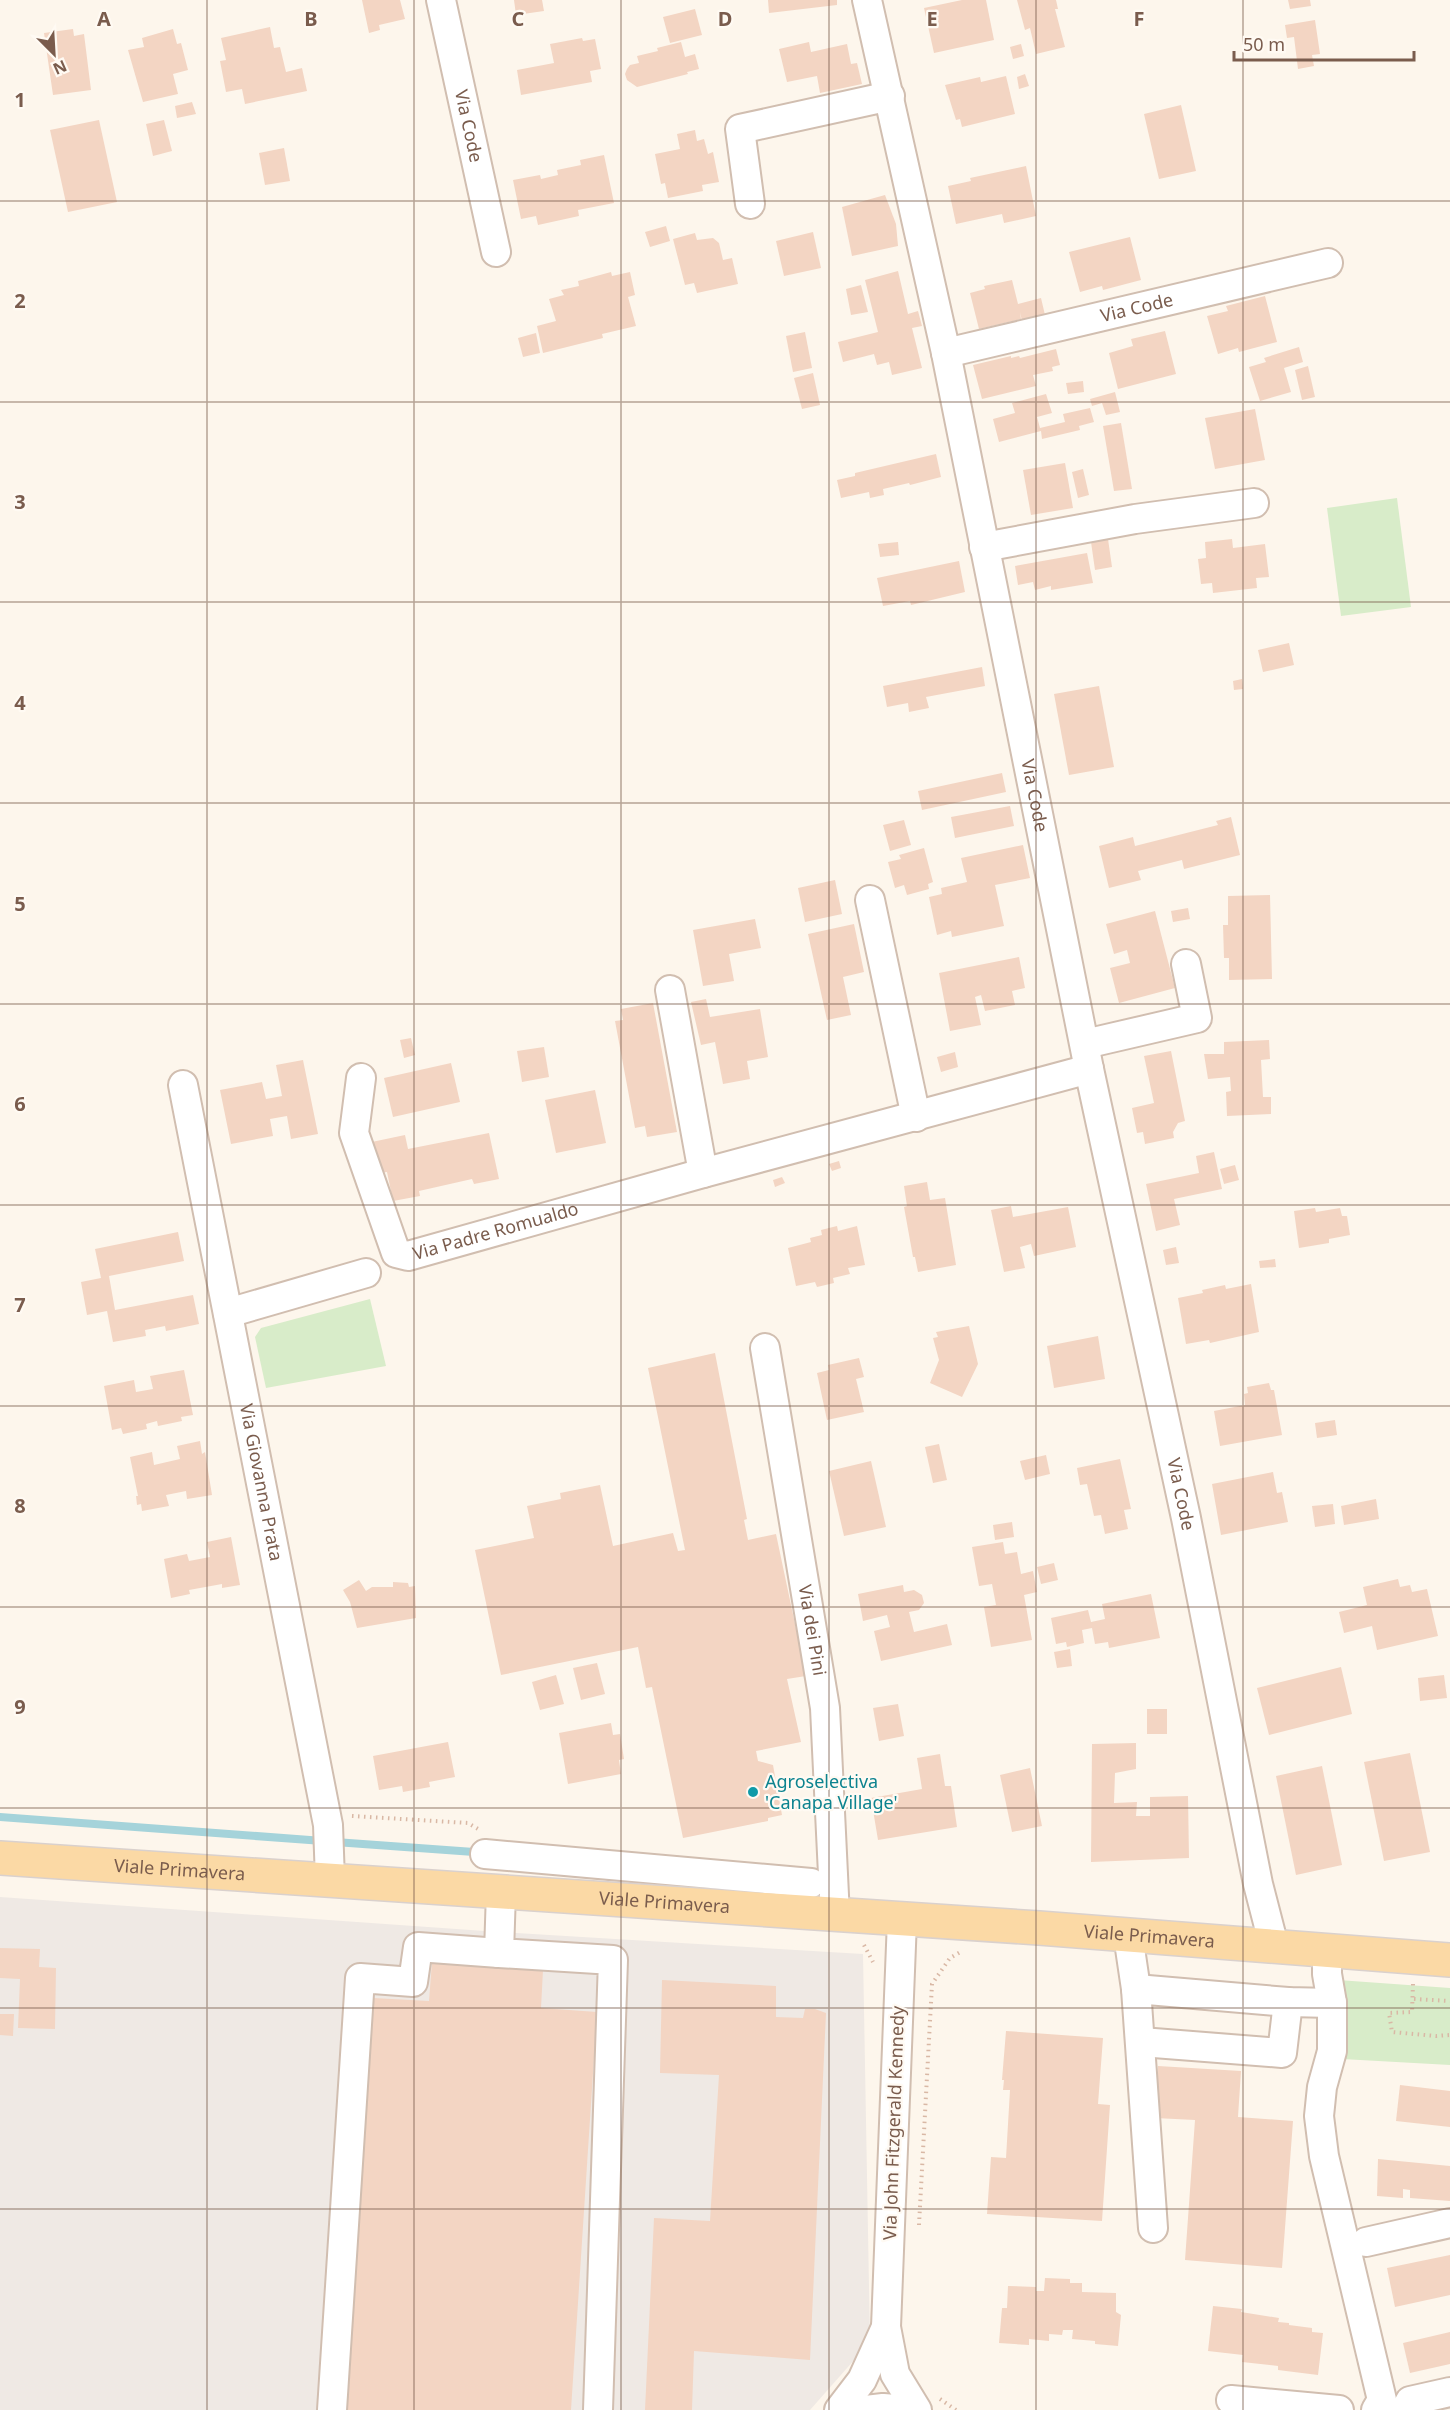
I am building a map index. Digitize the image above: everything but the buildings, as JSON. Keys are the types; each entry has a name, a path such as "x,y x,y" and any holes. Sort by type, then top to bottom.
{"main road":[{"name":"Viale Primavera","path":"0,1858 330,1873 501,1892 1128,1935 1450,1960"}],"street":[{"name":"Via Code","path":"441,0 496,252"},
{"name":"Via Code","path":"869,0 946,353 1087,1057 1186,1518 1258,1884 1274,1946"},
{"path":"750,204 740,129 890,96"},
{"name":"Via Code","path":"946,353 1328,263"},
{"path":"984,547 1135,519 1254,503"},
{"path":"870,900 916,1117"},
{"path":"1087,1057 1197,1018 1186,964"},
{"path":"669,990 703,1173"},
{"name":"Via Padre Romualdo","path":"361,1078 354,1132 396,1253 408,1256 703,1173 916,1117 1087,1057"},
{"name":"Via Giovanna Prata","path":"183,1085 328,1822 330,1873"},
{"path":"228,1313 366,1273"},
{"name":"Via dei Pini","path":"765,1348 825,1708 835,1916"},
{"path":"485,1854 811,1883"},
{"path":"598,1864 598,1899"},
{"path":"744,1877 745,1909"},
{"path":"499,1953 501,1892"},
{"name":"Via John Fitzgerald Kennedy","path":"902,1920 886,2327 895,2374 917,2410"},
{"path":"1128,1935 1136,1989 1153,2228"},
{"path":"332,2410 360,1978 413,1982 418,1947 613,1960 598,2410"},
{"path":"1327,1951 1327,1974 1332,2003 1332,2051 1322,2087 1319,2116 1324,2156 1382,2400 1376,2410"},
{"path":"1136,1989 1288,2002 1332,2003"},
{"path":"1140,2042 1282,2053 1288,2002"},
{"path":"1366,2242 1450,2223"},
{"name":"Via John Fitzgerald Kennedy","path":"839,2410 862,2380 886,2327"},
{"path":"1405,2410 1410,2401 1450,2392"},
{"path":"1231,2400 1339,2410"},
{"path":"866,2410 883,2408 907,2410"}],"path":[{"path":"328,1822 346,1815 468,1823 476,1826 481,1832 485,1854"},
{"path":"918,2227 932,1984 950,1958 966,1949"},
{"path":"1412,1979 1414,1999 1412,2012 1389,2013 1392,2032 1450,2035"},
{"path":"1414,1999 1450,2001"}],"shaded area":[{"path":"0,1897 499,1932 863,1954 870,2342 810,2410 0,2410"}],"green space":[{"path":"1397,498 1411,607 1341,616 1327,508"},
{"path":"370,1299 386,1366 266,1388 255,1337 261,1328"},
{"path":"1338,1980 1450,1988 1450,2065 1342,2059"}],"waterway":[{"path":"0,1817 323,1841"},
{"path":"335,1842 474,1852"}],"place":[{"name":"Agroselectiva 'Canapa Village'","path":"753,1792"}]}
